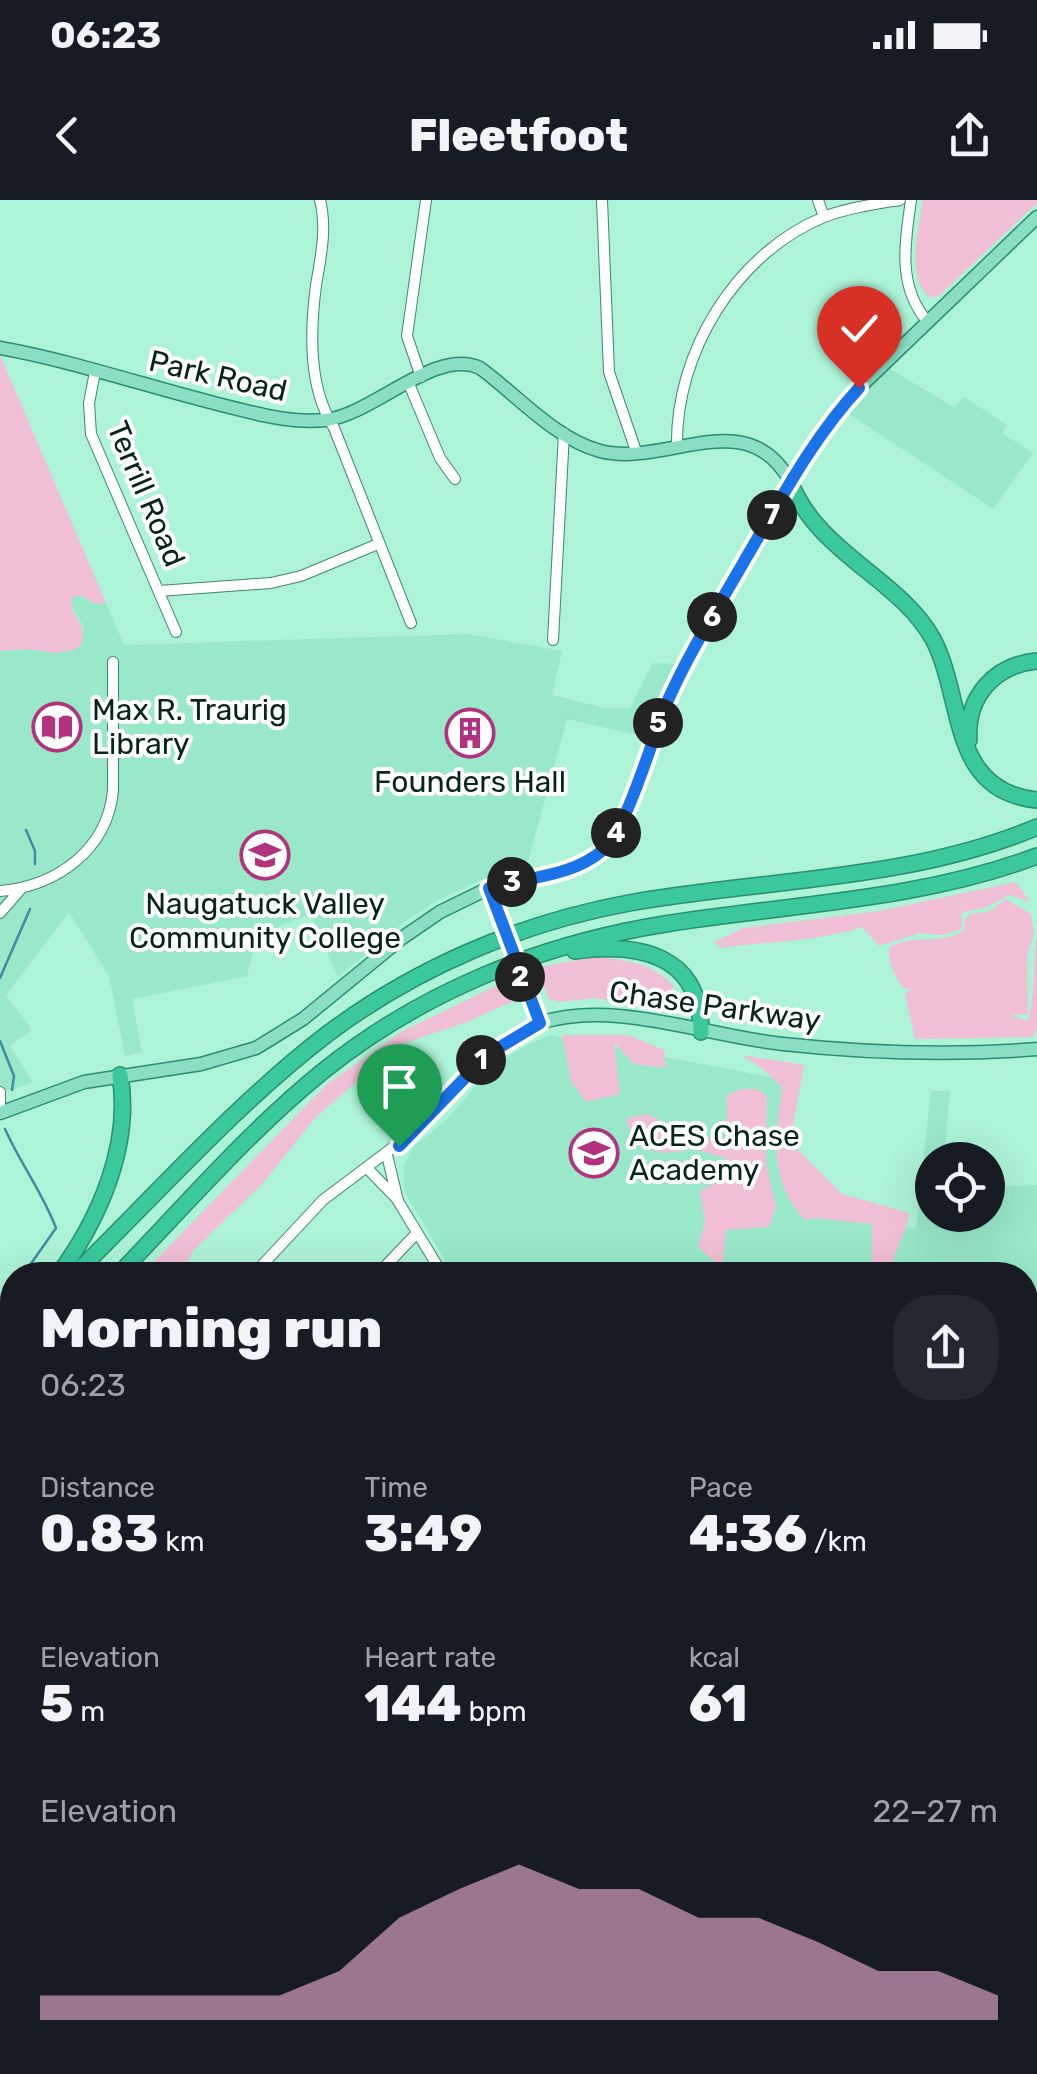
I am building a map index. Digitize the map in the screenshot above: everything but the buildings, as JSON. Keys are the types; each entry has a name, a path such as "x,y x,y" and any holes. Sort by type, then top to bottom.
{"highway":[{"path":"790,482 799,504 817,526 906,608 933,639 968,751 986,780 1010,795 1037,800"},
{"path":"986,780 971,749 968,724 974,703 995,676 1016,665 1037,661"},
{"path":"87,1262 304,1052 377,1000 461,955 546,922 602,908 920,862 978,849 1037,827"},
{"path":"131,1262 278,1111 321,1073 394,1021 470,981 526,958 606,935 924,888 985,874 1037,856"},
{"path":"470,981 570,952 615,948 641,951 664,960 691,983 698,1002 701,1032"},
{"path":"66,1262 89,1226 115,1159 123,1108 120,1075"}],"main road":[{"path":"0,1112 63,1088 220,1060 256,1048 304,1020 424,922 489,888 574,868 595,856 611,841 684,667 806,454 842,407 1037,216"},
{"name":"Park Road","path":"0,348 278,418 328,420 359,410 450,364 475,366 564,433 603,451 636,454 710,440 741,442 778,462 790,482"},
{"path":"489,888 540,1023"},
{"name":"Chase Parkway","path":"540,1023 599,1013 701,1032 835,1049 947,1053 1037,1049"}],"street":[{"path":"320,200 324,235 311,329 322,411 412,623"},
{"path":"422,377 407,336 426,200"},
{"path":"602,200 609,372 636,454"},
{"path":"818,200 824,217"},
{"path":"677,447 679,409 688,372 704,332 742,276 793,234 824,217 900,200"},
{"path":"911,200 905,268 914,300 928,322"},
{"name":"Terrill Road","path":"95,372 89,403 91,434 176,632"},
{"path":"408,384 440,458 455,479"},
{"path":"553,640 564,433"},
{"path":"159,590 272,583 302,576 378,544"},
{"path":"0,912 21,889 75,863 95,842 110,812 114,783 113,662"},
{"path":"0,890 21,889"},
{"path":"265,1262 323,1200 420,1127 487,1055 540,1023"},
{"path":"0,1092 0,1112"},
{"path":"386,1155 398,1201 434,1262"},
{"path":"367,1168 398,1201"},
{"path":"389,1261 416,1234"}],"shaded area":[{"path":"923,200 1037,203 939,296 930,298 922,289 916,265"},
{"path":"0,355 106,603 95,604 81,595 72,598 83,636 82,644 74,650 0,651"},
{"path":"882,364 955,408 964,397 1007,425 1002,433 1033,453 993,509 842,409"},
{"name":"Naugatuck Valley Community College","path":"73,596 82,596 95,604 106,603 124,645 469,634 562,651 552,695 605,708 630,708 653,663 675,664 641,736 567,719 526,869 481,880 438,900 407,920 338,977 311,914 257,935 247,976 132,999 142,1052 125,1056 109,976 69,912 6,995 32,1030 10,1046 33,1082 0,1094 0,651 55,653 80,647 83,626 71,605"},
{"path":"1016,882 1030,902 1009,895 987,907 961,913 962,929 943,935 920,933 879,946 862,927 810,938 721,948 714,942 743,928 879,911"},
{"path":"1006,899 1031,914 1034,934 1027,955 1028,1014 1011,1015 1027,1021 1032,1001 1037,937 1037,1028 1033,1037 915,1039 905,993 912,989 903,988 897,979 890,947 964,931 965,919 970,914 990,911"},
{"path":"591,957 645,966 673,985 672,993 637,1006 596,998 559,1002 549,999 537,968"},
{"path":"502,983 514,1001 399,1045 315,1118 264,1182 192,1252 188,1262 154,1262 326,1085 401,1032"},
{"name":"ACES Chase Academy","path":"549,1035 787,1080 775,1150 881,1224 915,1228 915,1232 1005,1232 1005,1186 1037,1185 1037,1262 446,1262 404,1191 404,1165 414,1147 447,1119 488,1072 516,1051"},
{"path":"562,1035 628,1035 664,1050 665,1068 634,1064 614,1043 620,1094 586,1102 571,1081"},
{"path":"741,1055 804,1065 790,1142 842,1194 909,1213 894,1262 872,1262 872,1224 805,1220 793,1204 779,1173 777,1157 782,1087"},
{"path":"741,1089 757,1089 767,1096 766,1163 776,1207 769,1227 726,1230 723,1262 714,1262 698,1247 705,1222 700,1190 727,1178 726,1158 697,1150 693,1138 726,1138 727,1095"},
{"name":"ACES Chase Academy","path":"931,1091 950,1091 946,1142 925,1142"},
{"path":"648,1114 673,1128 683,1151 666,1153 641,1148 627,1118"}],"waterway":[{"path":"26,830 35,851 35,864"},
{"path":"0,978 30,909"},
{"path":"0,1041 14,1076 12,1090"},
{"path":"5,1129 56,1228 32,1262"}],"place":[{"name":"Max R. Traurig Library","path":"57,727"},
{"name":"Founders Hall","path":"470,733"},
{"name":"Naugatuck Valley Community College","path":"265,855"},
{"name":"ACES Chase Academy","path":"594,1153"}],"route":[{"path":"399,1146 487,1055 540,1023 489,888 574,868 611,841 689,656 803,459 859,388"}]}
